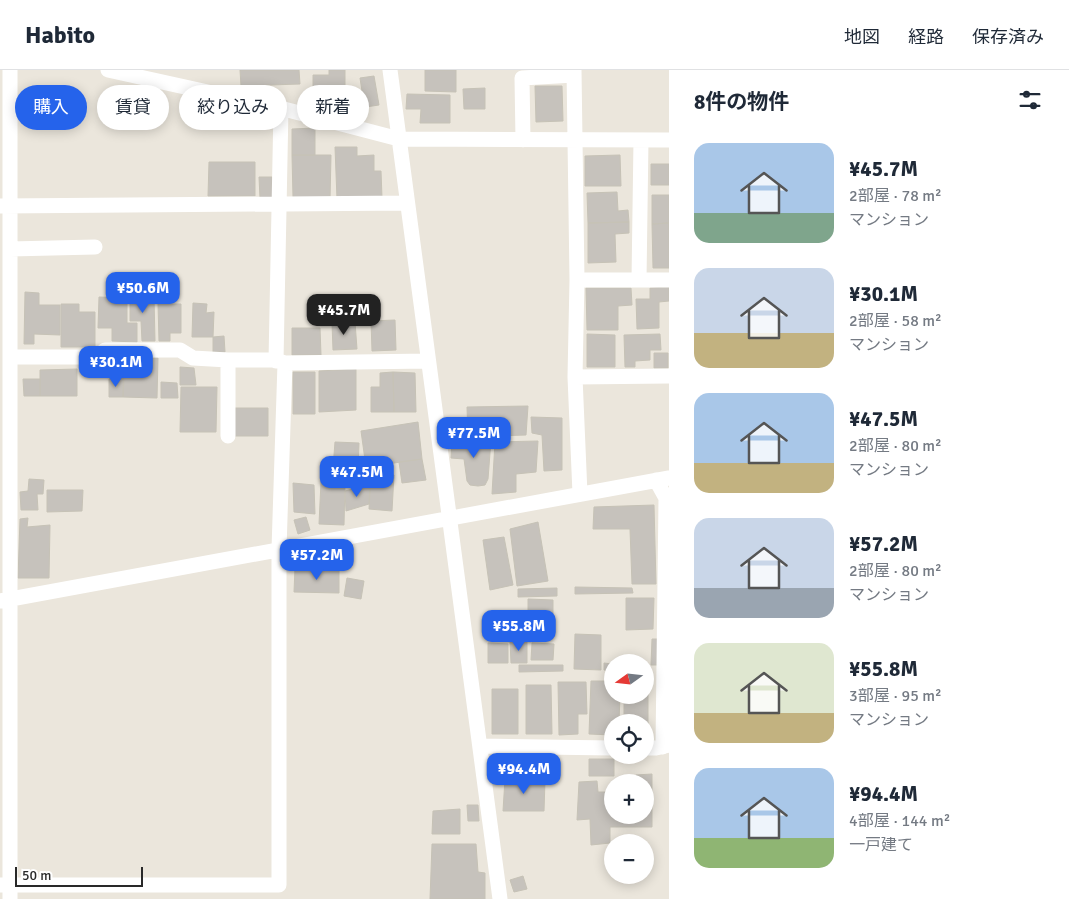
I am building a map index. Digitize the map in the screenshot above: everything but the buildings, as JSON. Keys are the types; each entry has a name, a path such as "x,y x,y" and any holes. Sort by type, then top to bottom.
{"street":[{"path":"10,70 5,206 10,249 10,357 5,451 4,601 7,890 279,885 282,130"},
{"path":"108,70 179,86"},
{"path":"390,70 500,899"},
{"path":"522,140 522,78 574,72 577,280 576,377 580,494"},
{"path":"287,109 399,140 669,140"},
{"path":"639,280 641,140"},
{"path":"5,206 407,203"},
{"path":"10,249 95,247"},
{"path":"577,280 669,280"},
{"path":"10,357 97,357 106,350 180,350 192,358 228,360 281,362 428,361"},
{"path":"228,360 228,436"},
{"path":"576,377 669,376"},
{"path":"4,601 663,479 666,498 666,746"},
{"path":"481,746 604,748"}]}
